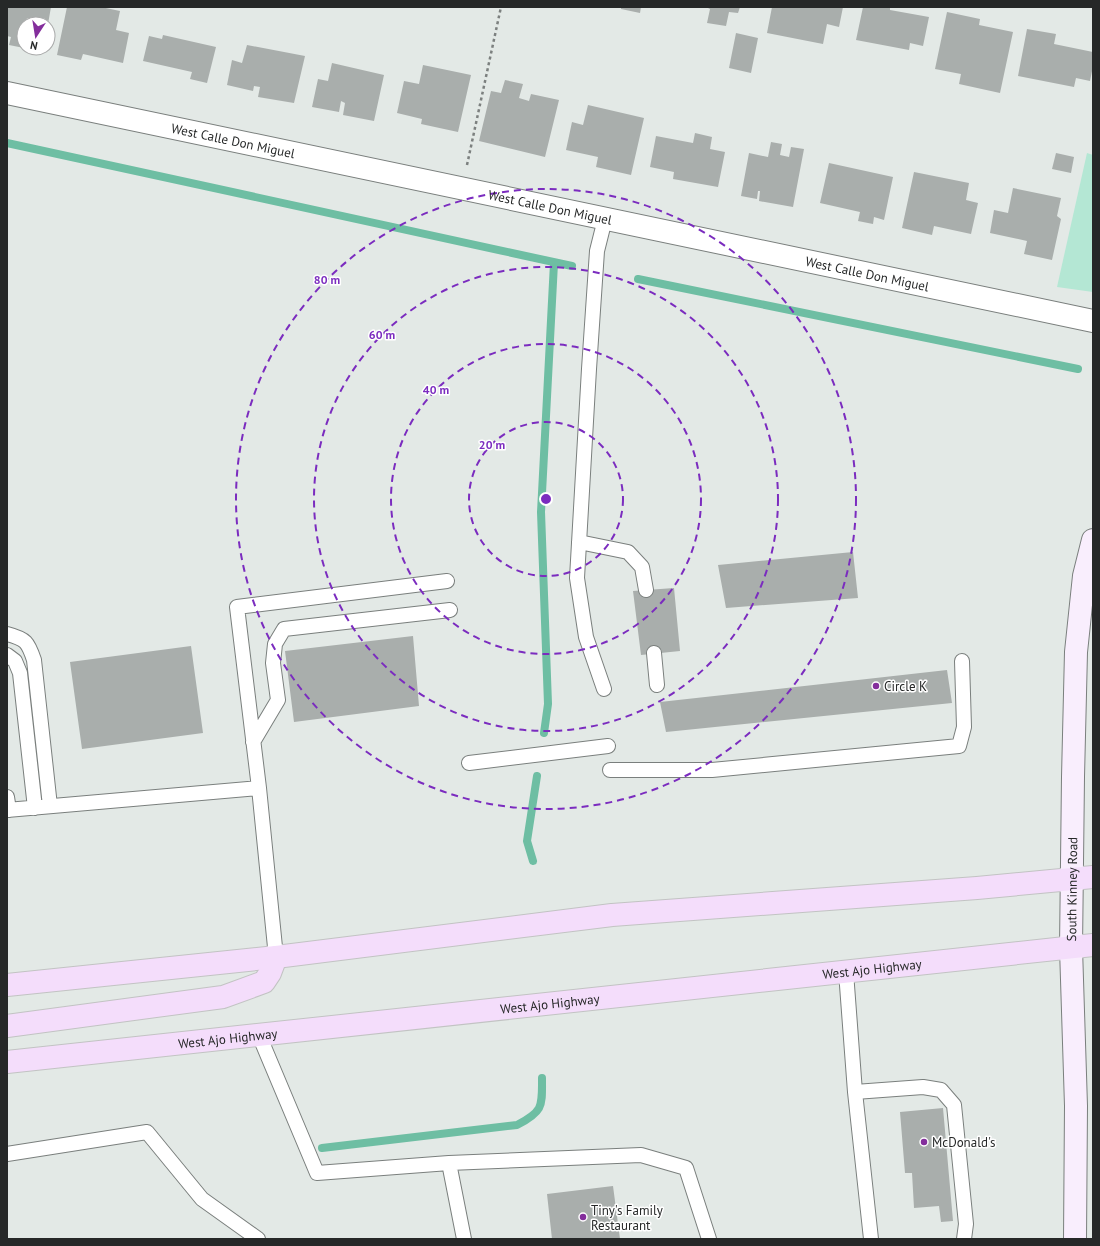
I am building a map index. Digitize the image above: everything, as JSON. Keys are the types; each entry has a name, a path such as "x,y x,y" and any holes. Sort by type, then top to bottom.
{"main road":[{"name":"South Kinney Road","path":"1075,1239 1076,1106 1071,948 1076,652 1084,576 1093,540"},
{"path":"7,985 276,957 612,915 977,888 1093,877"},
{"name":"West Ajo Highway","path":"7,1062 1093,945"},
{"path":"7,1026 224,997 264,982 270,973 276,957"}],"street":[{"name":"West Calle Don Miguel","path":"7,93 1093,321"}],"lane":[{"path":"604,689 586,637 577,578 597,251 606,219"},
{"path":"579,542 628,552 642,567 646,590"},
{"path":"276,957 259,788 237,607 447,581"},
{"path":"253,742 278,700 273,663 275,644 284,629 450,610"},
{"path":"7,634 17,637 29,645 34,660 50,806"},
{"path":"654,653 657,685"},
{"path":"7,656 15,661 20,673 35,808"},
{"path":"610,770 712,770 958,746 964,727 962,661"},
{"path":"469,763 608,746"},
{"path":"8,806 35,808 259,788"},
{"path":"846,972 855,1092 871,1239"},
{"path":"260,1035 317,1173 449,1163 641,1155 686,1168 709,1239"},
{"path":"855,1092 923,1087 942,1090 954,1105 966,1224 964,1239"},
{"path":"7,1154 147,1132 202,1199 258,1239"},
{"path":"449,1163 464,1239"}],"path":[{"path":"466,170 501,7"}],"green space":[{"path":"1087,153 1093,155 1093,292 1057,287"}],"building":[{"path":"7,7 51,7 49,16 16,16 16,46 9,45 11,37 7,36"},
{"path":"67,7 101,7 120,11 116,30 129,33 123,63 83,54 81,60 57,55"},
{"path":"621,7 641,7 640,13 621,9"},
{"path":"706,7 740,7 738,13 729,12 726,26 707,23 710,9"},
{"path":"772,7 843,7 839,27 827,24 823,44 767,33"},
{"path":"863,7 890,7 890,10 929,17 923,46 910,43 909,50 856,40"},
{"path":"947,12 980,19 979,25 1013,32 1000,93 959,84 961,74 935,69"},
{"path":"1027,29 1056,34 1054,44 1093,52 1093,66 1090,81 1076,78 1074,87 1018,76"},
{"path":"736,33 758,38 751,73 729,68"},
{"path":"163,35 216,47 207,83 190,79 192,72 143,61 149,36 162,39"},
{"path":"247,45 305,56 294,103 258,97 260,87 254,86 253,91 227,85 232,60 242,63"},
{"path":"332,63 384,75 374,121 343,115 345,103 341,101 339,112 312,107 318,79 328,81"},
{"path":"423,65 471,75 458,132 421,124 422,119 397,113 404,81 419,84"},
{"path":"505,80 523,84 519,98 529,101 531,94 559,100 545,157 479,141 491,91 501,93"},
{"path":"588,105 644,118 631,175 596,167 598,157 566,150 572,122 583,125"},
{"path":"695,133 712,137 710,149 725,152 718,187 673,179 674,172 650,167 656,136 693,143"},
{"path":"771,142 782,144 780,155 789,157 791,147 804,149 793,207 759,201 760,191 758,191 757,199 741,196 749,153 768,157"},
{"path":"1056,153 1074,157 1071,173 1052,169"},
{"path":"829,163 893,177 884,220 874,217 873,224 858,221 860,212 820,203"},
{"path":"914,172 969,183 966,200 978,203 971,234 934,226 932,235 902,228"},
{"path":"1013,188 1061,198 1057,216 1061,219 1052,260 1024,254 1027,241 990,233 994,210 1008,213"},
{"path":"853,552 858,598 726,608 718,565"},
{"path":"674,588 680,651 641,655 633,591"},
{"path":"413,636 419,706 294,722 285,651"},
{"path":"191,646 203,733 82,749 70,662"},
{"name":"Circle K","path":"947,670 952,703 666,732 660,702"},
{"name":"McDonald's","path":"943,1108 953,1221 941,1222 939,1206 914,1208 912,1173 905,1173 900,1112"},
{"name":"Tiny's Family Restaurant","path":"613,1186 620,1239 552,1239 547,1194"}],"waterway":[{"path":"7,143 572,266"},
{"path":"544,733 548,704 541,512 554,263"},
{"path":"638,279 1078,369"},
{"path":"533,861 527,841 537,776"},
{"path":"322,1148 517,1125 532,1116 540,1107 542,1078"}],"place":[{"name":"Circle K","path":"876,686"},
{"name":"McDonald's","path":"924,1142"},
{"name":"Tiny's Family Restaurant","path":"583,1217"}]}
